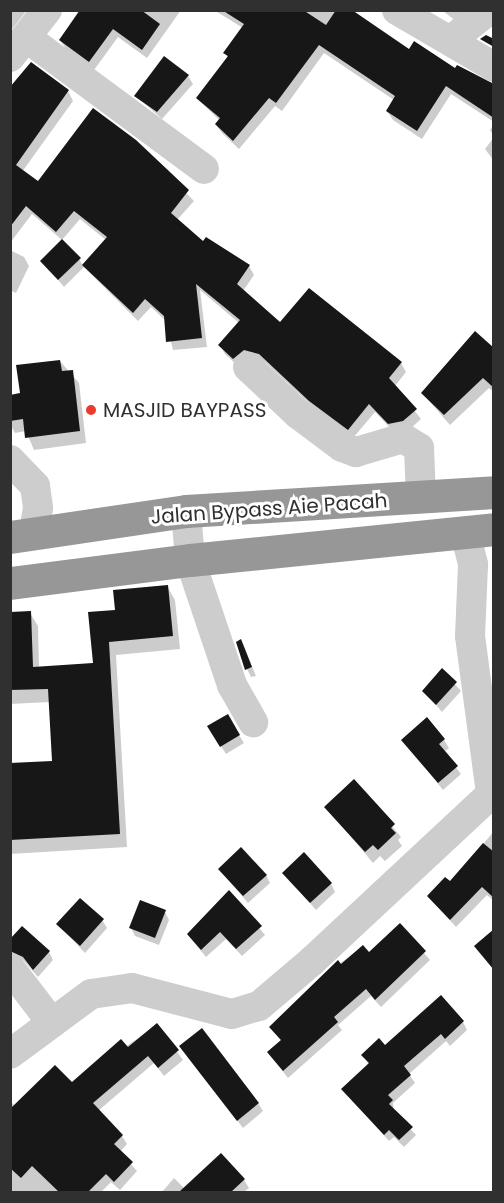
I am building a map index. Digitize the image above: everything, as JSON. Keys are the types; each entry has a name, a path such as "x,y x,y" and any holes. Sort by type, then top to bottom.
{"highway":[{"name":"Jalan Bypass Aie Pacah","path":"10,537 186,511 494,492"},
{"path":"10,583 190,560 479,531"}],"street":[{"path":"47,10 19,47 204,169"},
{"path":"451,40 489,10"},
{"path":"400,11 494,67"},
{"path":"248,367 298,414 342,447 356,452 403,438 418,448 421,498"},
{"path":"10,460 34,486 38,508 34,531 45,533"},
{"path":"186,511 190,560 232,685 253,722"},
{"path":"10,1054 91,994 132,988 232,1014 258,1006 312,961 492,792 470,636 472,565 479,531"},
{"path":"10,968 52,1023"}],"building":[{"path":"80,10 141,10 160,24 142,50 113,29 89,62 59,40"},
{"path":"222,10 303,10 326,25 336,10 352,10 409,49 414,41 455,68 457,65 494,84 494,118 446,86 417,131 386,111 395,96 319,45 276,103 269,98 233,141 215,124 220,118 196,98 228,56 223,53 244,24"},
{"path":"486,35 494,39 494,47 480,39"},
{"path":"164,56 189,75 157,112 134,96"},
{"path":"31,62 69,90 16,165 38,181 93,108 136,140 189,190 171,213 203,241 206,237 250,265 237,284 280,322 309,288 402,362 389,378 417,409 403,421 388,424 369,404 348,430 309,401 259,354 244,350 233,359 218,345 240,320 196,284 202,338 166,342 164,316 145,299 133,313 82,265 107,237 74,211 56,232 26,206 10,227 10,87"},
{"path":"62,239 81,258 58,280 40,261"},
{"path":"475,331 494,348 494,388 483,378 444,415 421,393"},
{"path":"60,360 62,371 73,370 80,431 25,438 23,419 10,421 10,395 20,393 16,365"},
{"path":"168,585 173,636 109,642 120,834 10,840 10,763 52,761 48,689 10,690 10,612 31,611 33,667 93,663 88,612 115,610 113,590"},
{"path":"241,639 252,667 245,670 236,642"},
{"path":"442,668 457,682 436,705 422,691"},
{"path":"228,714 240,735 220,747 207,726"},
{"path":"427,717 445,739 439,744 458,766 438,783 401,740"},
{"path":"354,779 395,824 391,828 396,833 378,850 373,845 365,852 324,807"},
{"path":"483,843 494,852 494,898 482,887 450,920 427,896 445,877 450,881"},
{"path":"241,847 267,875 243,896 218,869"},
{"path":"304,852 332,883 310,903 282,873"},
{"path":"229,890 262,926 236,949 220,932 201,950 187,934"},
{"path":"80,898 104,919 80,946 56,924"},
{"path":"140,900 166,910 155,938 129,928"},
{"path":"400,923 426,951 375,1000 366,989 334,1017 338,1022 283,1071 267,1052 281,1040 269,1027 338,960 341,964 363,945 369,952"},
{"path":"22,926 50,951 33,970 23,957 10,951 10,939"},
{"path":"494,929 494,970 474,946"},
{"path":"441,995 464,1021 445,1039 441,1034 404,1066 411,1075 388,1095 393,1100 389,1104 413,1127 399,1140 389,1130 384,1135 341,1089 369,1063 361,1055 379,1038 385,1045"},
{"path":"157,1023 179,1050 158,1068 148,1056 93,1103 123,1135 114,1144 133,1162 114,1182 106,1174 88,1192 59,1192 32,1166 21,1178 10,1168 10,1109 55,1065 72,1082 121,1039 128,1047"},
{"path":"202,1028 259,1103 237,1121 179,1046"},
{"path":"221,1153 245,1179 231,1192 179,1192"}],"place":[{"name":"MASJID BAYPASS","path":"91,410"}]}
